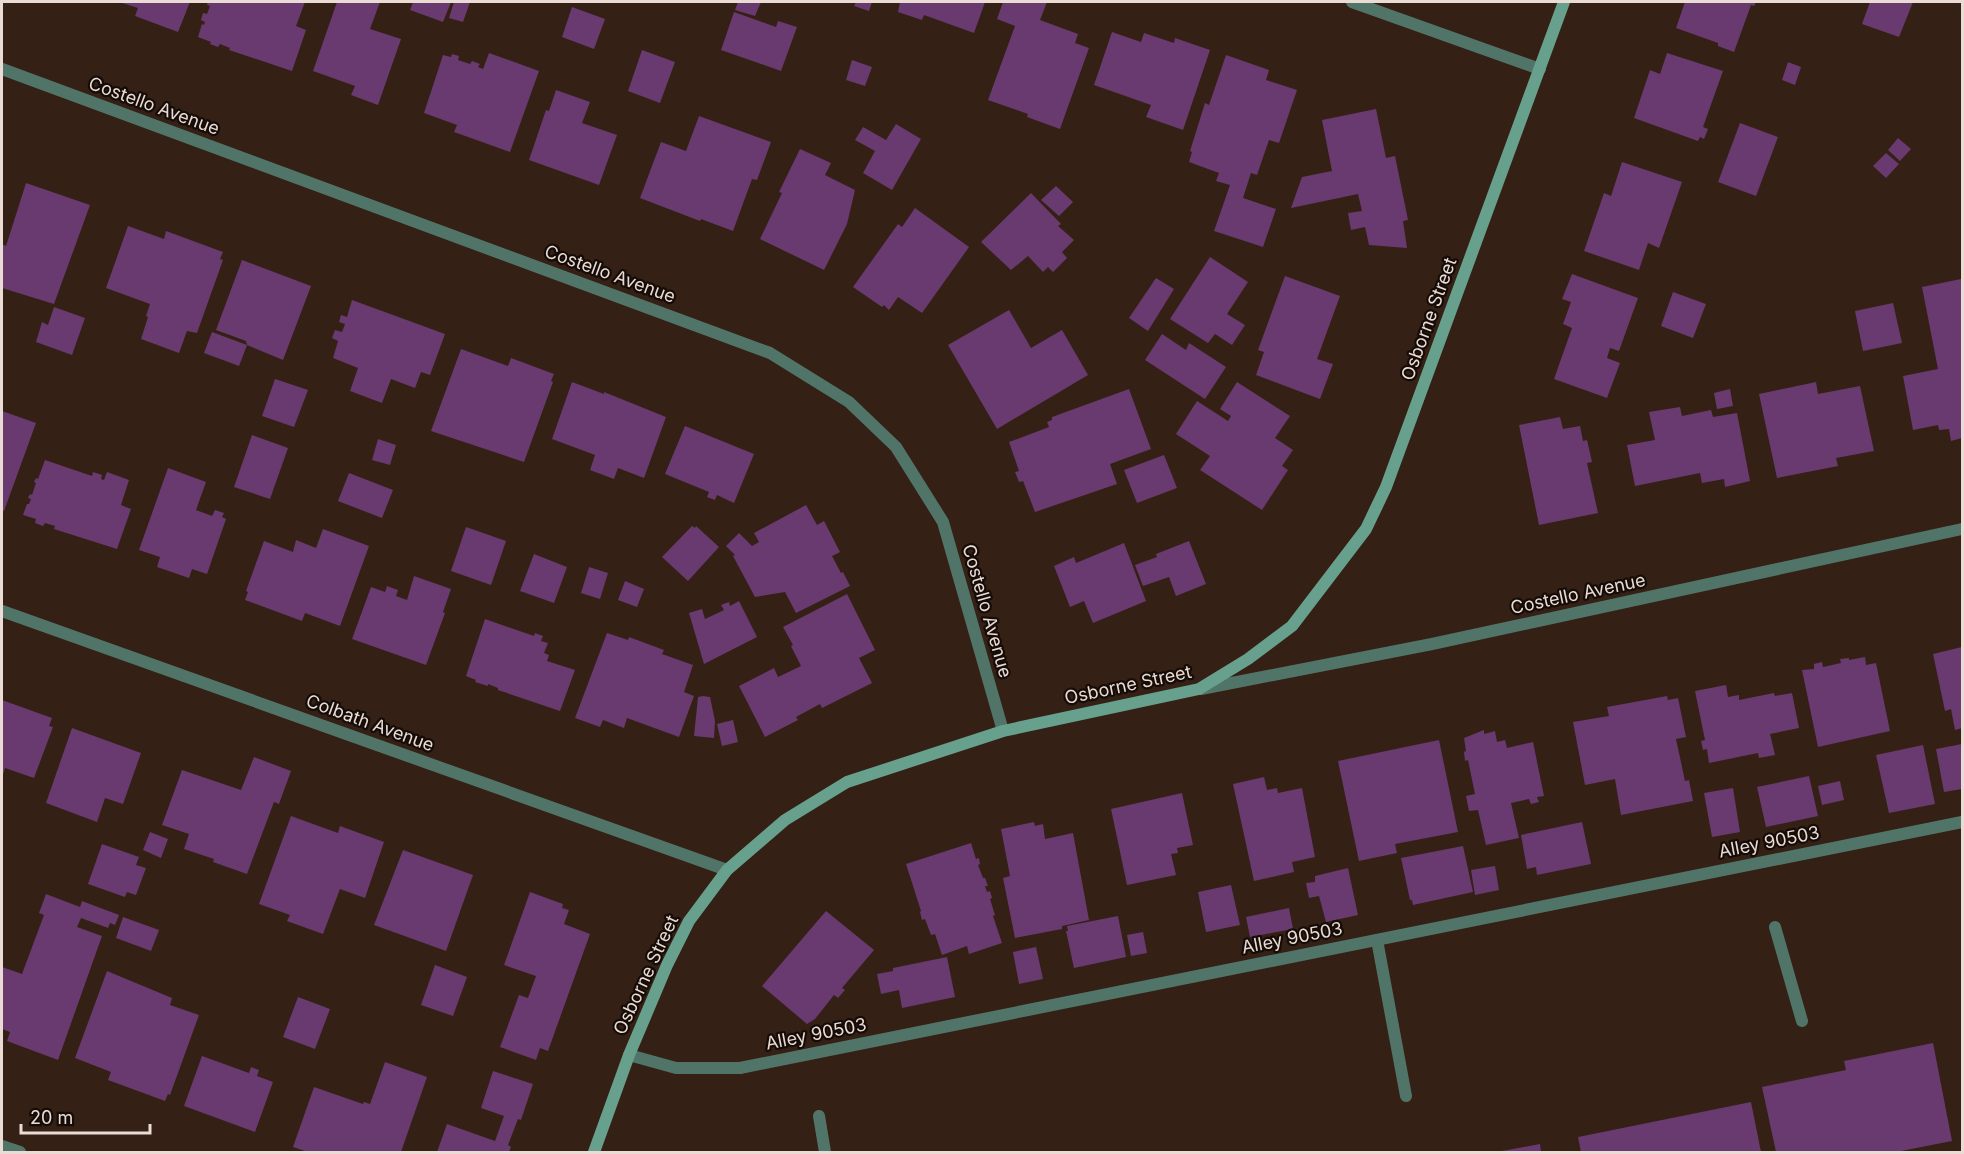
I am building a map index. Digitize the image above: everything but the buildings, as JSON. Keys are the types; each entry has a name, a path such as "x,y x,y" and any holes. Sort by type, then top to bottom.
{"street":[{"path":"1352,2 1540,69"},
{"name":"Osborne Street","path":"594,1152 629,1055 667,965 689,921 727,870 785,820 847,782 1003,731 1199,689 1248,659 1292,626 1366,529 1386,487 1564,2"},
{"name":"Costello Avenue","path":"2,69 770,353 849,402 896,447 943,522 1003,731"},
{"name":"Costello Avenue","path":"1199,689 1443,642 1962,529"},
{"name":"Colbath Avenue","path":"2,611 727,870"},
{"name":"Alley 90503","path":"629,1055 676,1068 740,1068 1962,822"},
{"path":"1775,927 1802,1020"},
{"path":"1377,939 1406,1096"},
{"path":"819,1116 825,1152"},
{"path":"2,1146 20,1152"}]}
